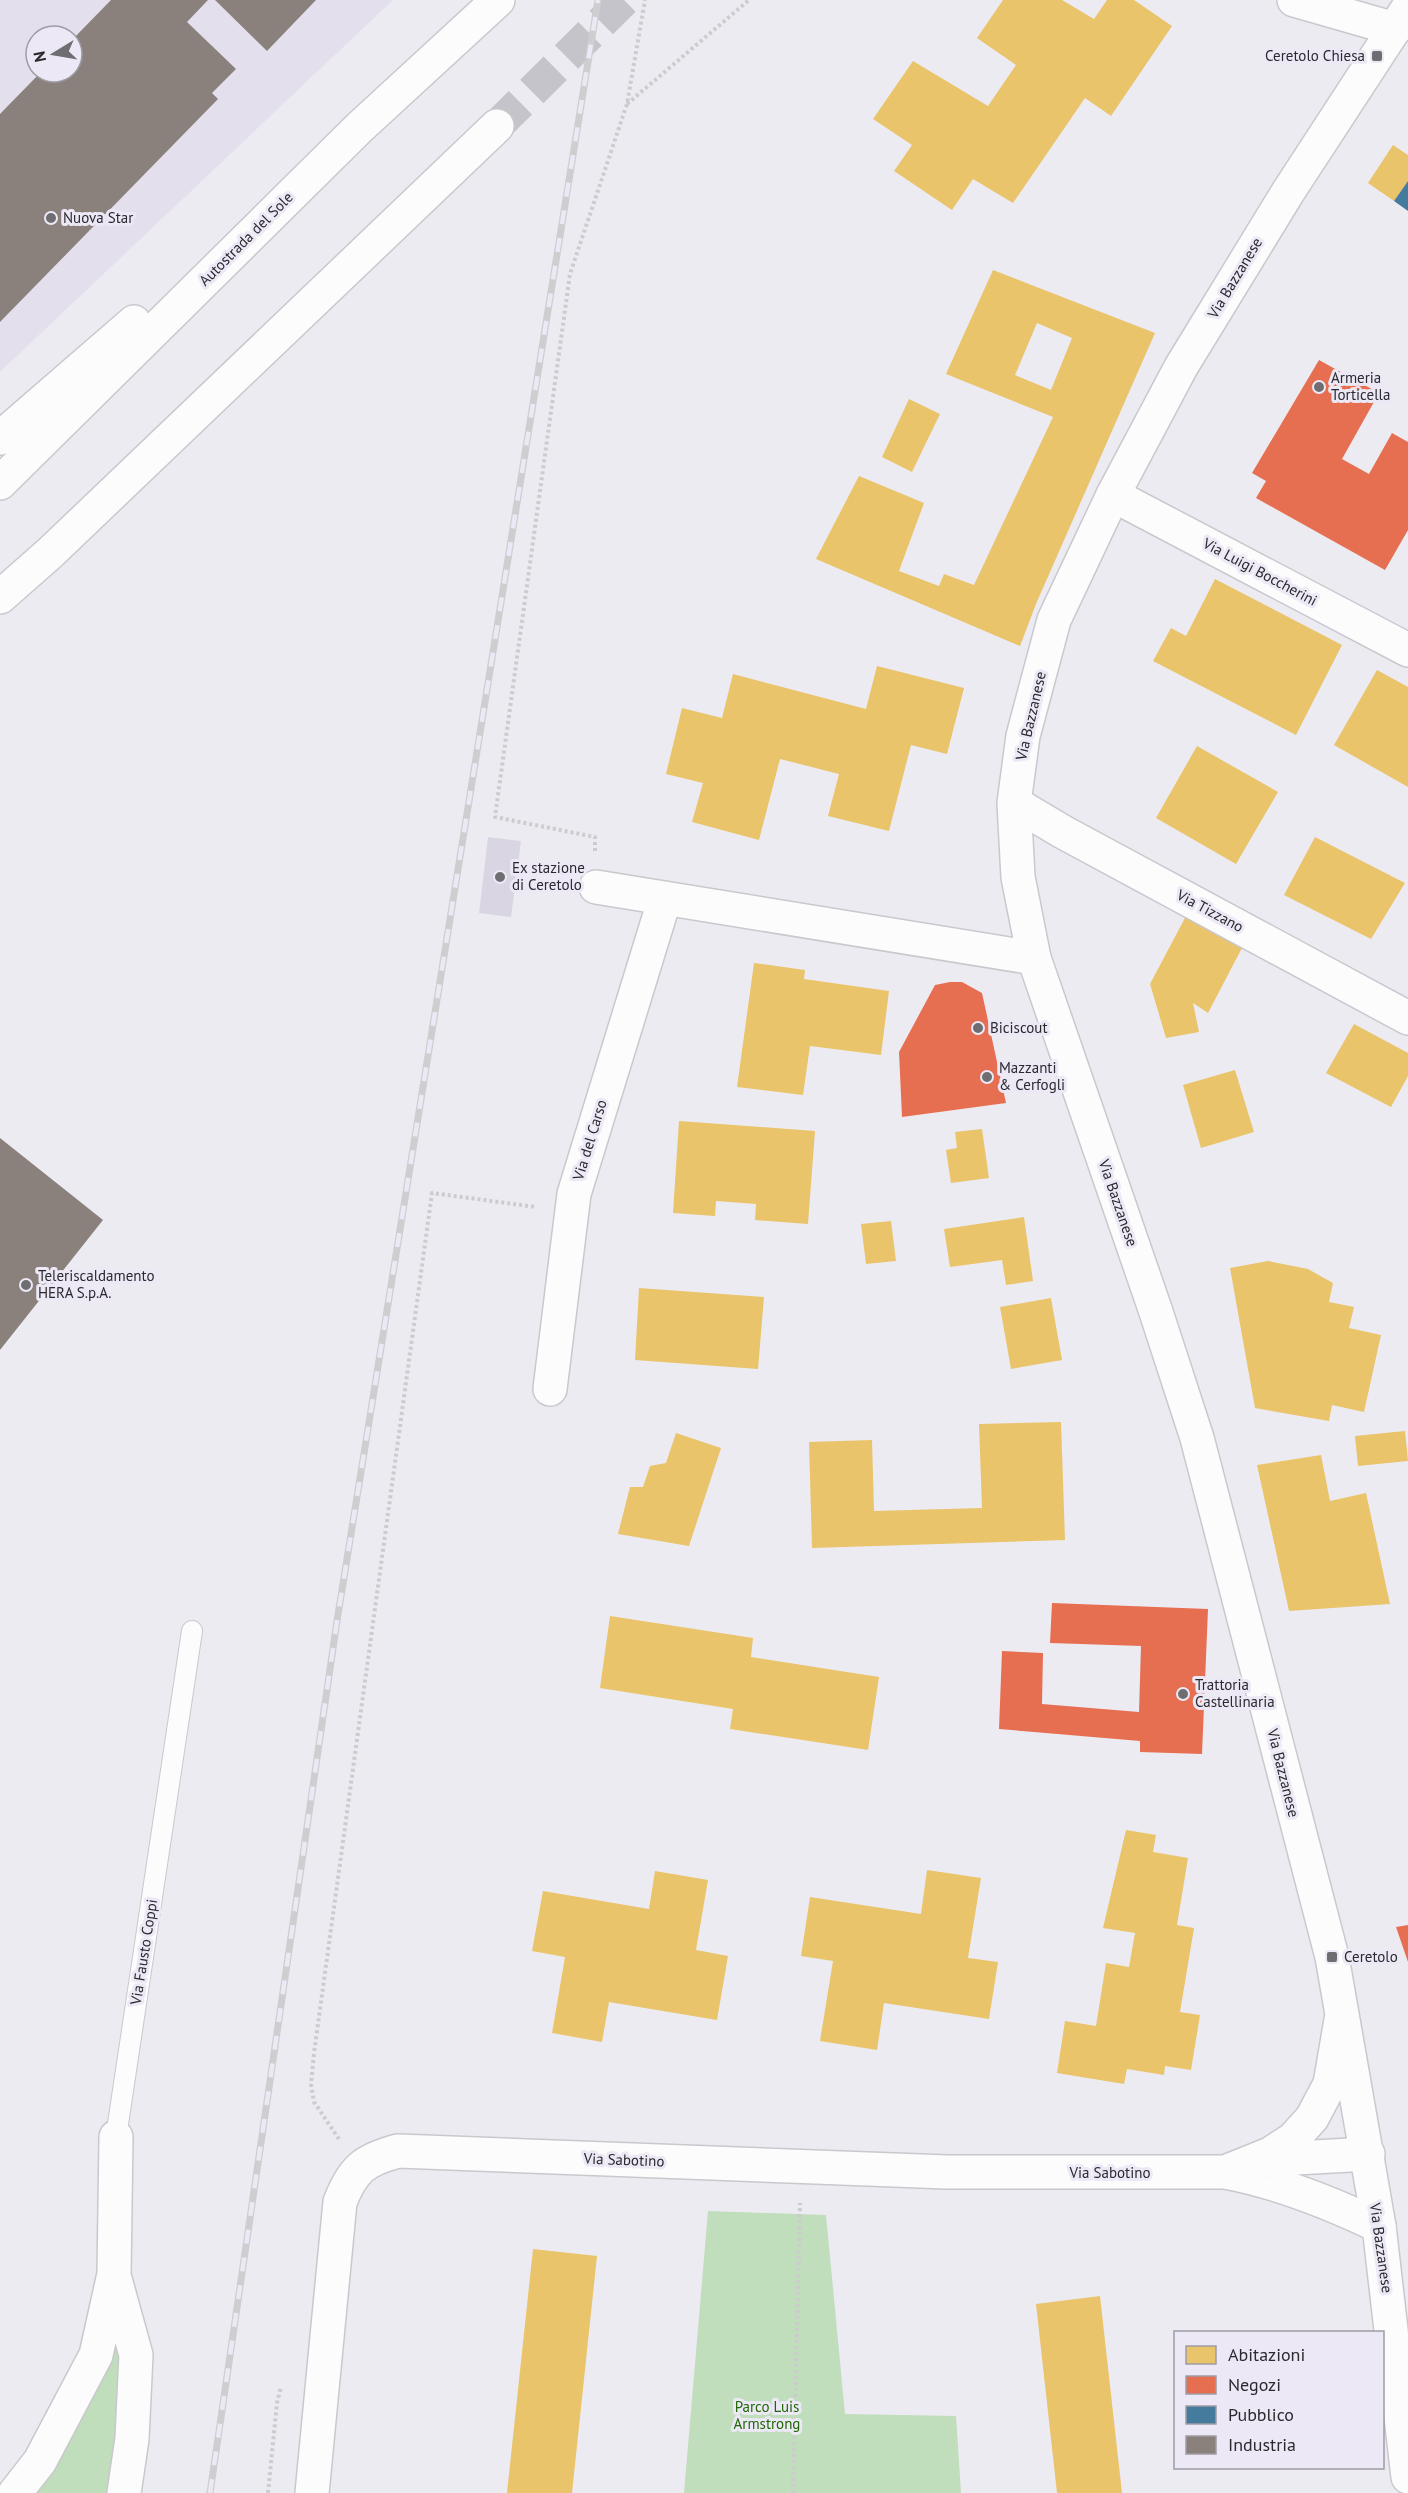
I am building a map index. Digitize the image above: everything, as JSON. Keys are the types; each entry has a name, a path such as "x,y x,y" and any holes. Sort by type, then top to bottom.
{"main road":[{"name":"Autostrada del Sole","path":"0,483 360,126 498,0"},
{"path":"1294,0 1401,19"},
{"name":"Via Bazzanese","path":"1401,19 1288,192 1193,348 1113,495 1054,620 1023,736 1014,803 1018,877 1034,958 1197,1438 1332,1957 1379,2226 1406,2430 1408,2477"},
{"path":"0,438 360,126"},
{"path":"0,597 50,553 497,126"},
{"name":"Via Luigi Boccherini","path":"1113,495 1408,650"},
{"name":"Via Tizzano","path":"1014,803 1063,832 1408,1018"},
{"path":"596,887 1034,958"},
{"name":"Via del Carso","path":"550,1389 574,1194 665,898"},
{"path":"1239,2167 1270,2154 1293,2139 1312,2118 1330,2084 1341,2015"},
{"name":"Via Fausto Coppi","path":"15,2493 40,2461 96,2355 114,2274 116,2137"},
{"name":"Via Sabotino","path":"312,2493 340,2202 354,2172 380,2156 398,2151 947,2172 1239,2167"},
{"path":"1239,2167 1368,2154"},
{"path":"1239,2167 1258,2178 1321,2199 1379,2226"},
{"name":"Via Fausto Coppi","path":"114,2274 136,2355 132,2439 124,2493"}],"lane":[{"name":"Via Fausto Coppi","path":"116,2137 192,1631"}],"path":[{"path":"596,887 595,837 495,817 570,274 627,104 645,0"},
{"path":"627,104 749,0"},
{"path":"339,2140 314,2102 311,2084 432,1193 572,1212"},
{"path":"793,2493 801,2167"},
{"path":"268,2493 277,2403 283,2380"}],"shaded area":[{"path":"0,0 393,0 0,372"}],"green space":[{"name":"Parco Luis Armstrong","path":"708,2211 826,2215 845,2414 956,2416 961,2493 684,2493"},
{"path":"120,2340 126,2359 111,2493 32,2493"}],"building: Abitazioni":[{"path":"1003,0 1062,0 1094,19 1107,0 1134,0 1172,26 1111,116 1085,98 1013,203 973,179 952,210 894,171 912,145 873,119 913,61 988,106 1016,65 977,38"},
{"path":"1393,145 1408,155 1408,181 1394,201 1368,183"},
{"path":"993,270 1155,333 1036,604 1020,646 816,559 859,476 924,503 899,571 939,586 944,574 974,585 1053,417 946,374","holes":["1037,323 1072,338 1051,390 1015,375"]},
{"path":"909,399 940,414 912,472 882,457"},
{"path":"1215,579 1342,645 1296,735 1153,661 1171,628 1186,636"},
{"path":"877,666 964,688 947,754 911,745 889,831 828,816 839,774 780,759 759,840 692,822 703,783 666,774 682,708 722,718 733,674 866,709"},
{"path":"1377,670 1408,687 1408,787 1334,745"},
{"path":"1197,746 1278,792 1236,864 1156,818"},
{"path":"1315,837 1405,883 1371,939 1284,895"},
{"path":"1186,916 1243,946 1208,1013 1193,1003 1199,1032 1166,1038 1150,984"},
{"path":"754,963 805,970 804,979 889,991 881,1055 810,1046 803,1095 737,1087"},
{"path":"1354,1024 1408,1053 1408,1076 1391,1107 1326,1073"},
{"path":"1235,1070 1254,1132 1201,1148 1183,1085"},
{"path":"679,1121 815,1131 808,1224 755,1220 756,1204 716,1201 715,1216 673,1213"},
{"path":"982,1129 989,1178 951,1183 946,1150 957,1148 955,1132"},
{"path":"1024,1217 1033,1281 1006,1285 1002,1260 950,1267 944,1229"},
{"path":"891,1221 896,1261 866,1264 861,1224"},
{"path":"1268,1261 1308,1269 1333,1283 1329,1302 1354,1307 1349,1328 1381,1335 1364,1412 1332,1405 1329,1421 1255,1408 1230,1268"},
{"path":"639,1288 764,1297 758,1369 635,1360"},
{"path":"1051,1298 1062,1360 1011,1369 1000,1307"},
{"path":"1061,1422 1065,1540 812,1548 809,1442 872,1440 874,1511 982,1508 979,1424"},
{"path":"1405,1431 1408,1461 1358,1466 1355,1436"},
{"path":"676,1433 721,1448 689,1546 618,1534 630,1487 643,1487 650,1466 666,1463"},
{"path":"1321,1455 1330,1501 1366,1493 1390,1604 1289,1611 1257,1465"},
{"path":"610,1616 753,1638 751,1657 879,1677 868,1750 730,1729 733,1709 600,1688"},
{"path":"1126,1830 1156,1835 1153,1852 1188,1858 1177,1925 1194,1928 1180,2012 1200,2015 1191,2070 1165,2066 1164,2075 1127,2069 1124,2084 1057,2073 1065,2021 1096,2026 1106,1963 1129,1967 1135,1933 1103,1928"},
{"path":"927,1870 981,1878 968,1958 998,1962 989,2019 884,2003 877,2050 820,2041 833,1961 801,1956 810,1897 921,1914"},
{"path":"655,1871 708,1880 696,1950 728,1956 717,2020 609,2002 602,2042 552,2033 565,1957 532,1951 543,1891 649,1909"},
{"path":"533,2249 597,2256 572,2493 507,2493"},
{"path":"1100,2296 1122,2493 1057,2493 1036,2304"}],"building: Negozi":[{"path":"1319,360 1379,393 1342,459 1369,474 1392,433 1408,442 1408,530 1385,570 1256,498 1266,481 1252,473"},
{"path":"962,982 982,993 1006,1103 902,1117 899,1052 935,985"},
{"path":"1052,1603 1208,1609 1202,1754 1140,1752 1140,1741 999,1729 1002,1651 1043,1653 1042,1704 1139,1712 1141,1646 1050,1643"},
{"path":"1408,1925 1408,1962 1396,1927"}],"building: Pubblico":[{"path":"1408,181 1408,211 1394,201"}],"building: Industria":[{"name":"Nuova Star","path":"111,0 208,0 187,22 236,69 212,93 218,99 0,322 0,114 29,84 84,84 84,28"},
{"path":"215,0 316,0 267,51"},
{"name":"Teleriscaldamento HERA S.p.A.","path":"0,1138 103,1220 0,1350"}],"building: Altro":[{"name":"Ex stazione di Ceretolo","path":"488,837 521,841 511,917 479,913"}],"tunnel":[{"path":"497,126 624,0"}],"railway":[{"path":"210,2493 337,1621 598,0"}],"place":[{"name":"Ceretolo Chiesa","path":"1377,56"},
{"name":"Nuova Star","path":"51,218"},
{"name":"Armeria Torticella","path":"1319,387"},
{"name":"Ex stazione di Ceretolo","path":"500,877"},
{"name":"Biciscout","path":"978,1028"},
{"name":"Mazzanti & Cerfogli","path":"987,1077"},
{"name":"Teleriscaldamento HERA S.p.A.","path":"26,1285"},
{"name":"Trattoria Castellinaria","path":"1183,1694"},
{"name":"Ceretolo","path":"1332,1957"}]}
